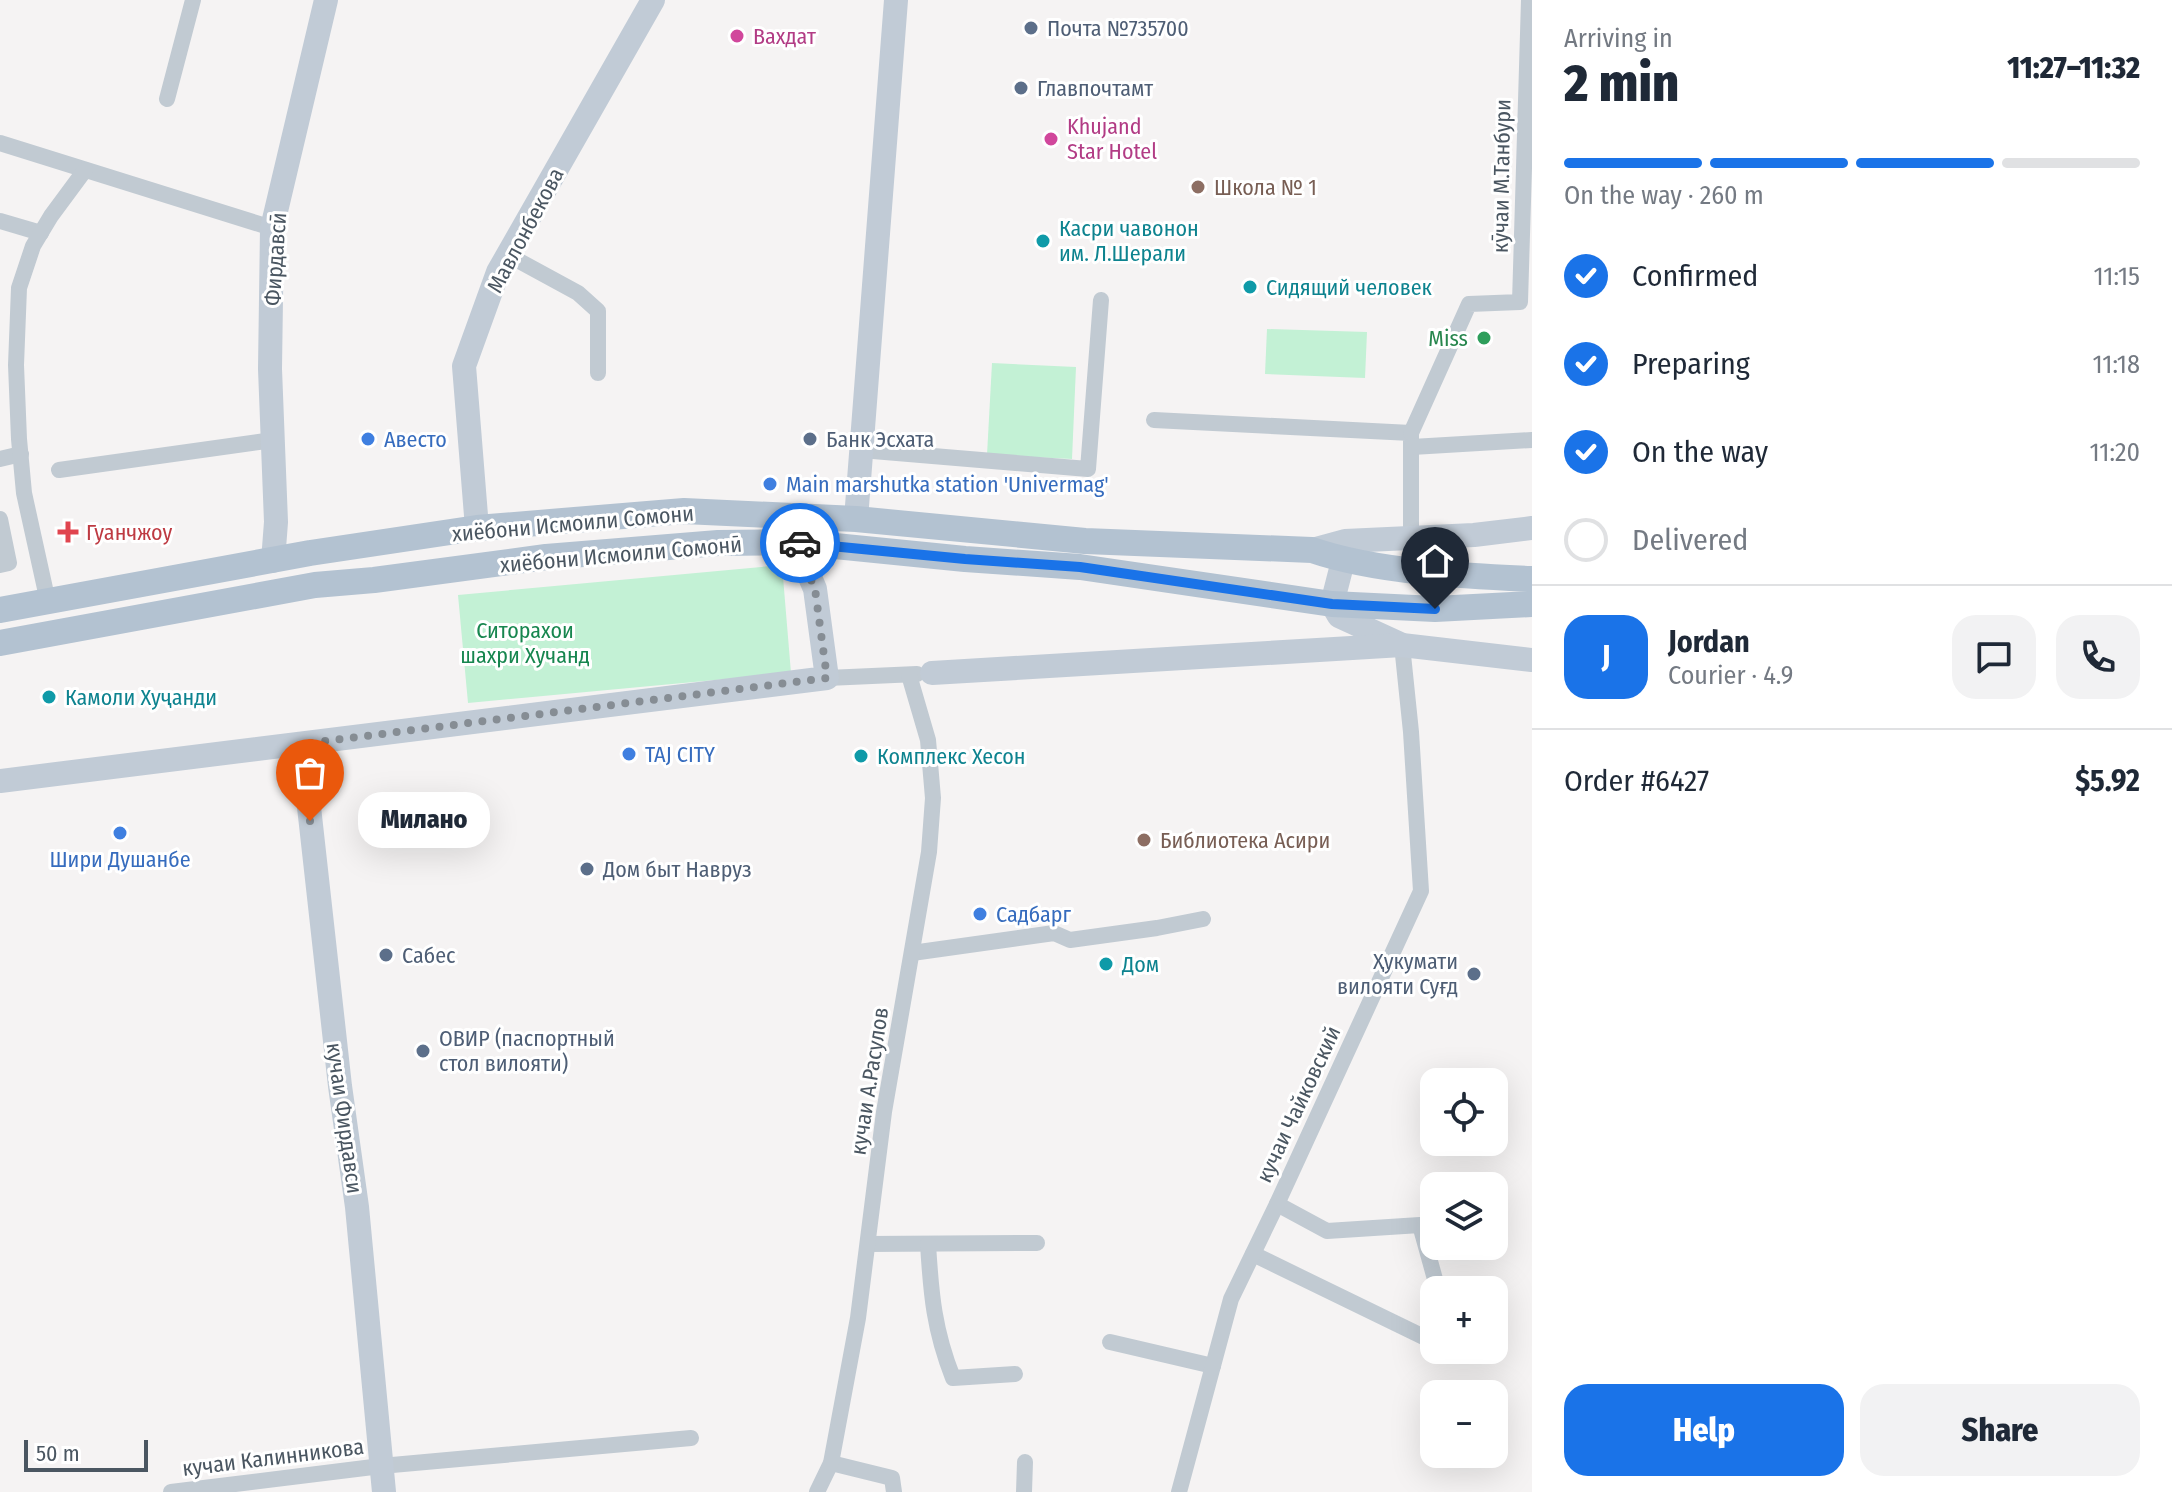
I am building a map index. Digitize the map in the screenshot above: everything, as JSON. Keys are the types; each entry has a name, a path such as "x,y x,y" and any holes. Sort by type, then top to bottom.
{"main road":[{"name":"хиёбони Исмоили Сомони","path":"0,610 310,553 477,528 684,511 856,519 1085,541 1312,550 1343,561 1478,577 1532,579"},
{"name":"хиёбони Исмоили Сомонӣ","path":"0,643 315,585 546,557 718,543 795,542 1080,567 1332,604 1435,609 1532,604"},
{"path":"371,545 364,554 363,565 374,580"}],"street":[{"path":"167,99 193,0"},
{"name":"Фирдавсӣ","path":"273,561 276,522 270,369 272,228 326,0"},
{"name":"Мавлонбекова","path":"477,528 464,366 498,272 653,0"},
{"path":"856,519 896,0"},
{"name":"кӯчаи М.Танбури","path":"1412,440 1469,304 1520,302 1528,156 1526,44 1529,0"},
{"path":"0,143 272,228"},
{"path":"48,602 24,493 16,365 19,288 33,246 85,170"},
{"path":"0,221 41,233"},
{"path":"508,255 578,293 598,311 598,373"},
{"path":"861,450 1088,469 1101,300"},
{"path":"1154,420 1412,440 1532,440"},
{"path":"59,470 273,440"},
{"path":"1411,538 1412,440"},
{"path":"0,459 21,454"},
{"path":"0,519 9,563 0,565"},
{"path":"1312,550 1345,541 1532,528"},
{"path":"795,542 815,589 827,678"},
{"path":"1343,561 1332,604 1339,616 1402,645"},
{"path":"0,781 827,678 1402,645 1532,660"},
{"name":"кучаи Чайковский","path":"1179,1492 1231,1299 1421,891 1402,645"},
{"name":"кучаи А.Расулов","path":"817,1492 831,1463 858,1318 884,1112 929,852 933,798 920,674"},
{"name":"кучаи Фирдавси","path":"302,744 340,1086 357,1207 384,1492"},
{"path":"912,953 1054,933 1070,940 1203,919"},
{"path":"1277,1204 1327,1231 1420,1225 1434,1276"},
{"path":"868,1244 1037,1243"},
{"path":"928,1244 939,1343 953,1378 1015,1374"},
{"path":"1253,1254 1420,1335"},
{"path":"1110,1342 1213,1366"},
{"name":"кучаи Калинникова","path":"171,1492 381,1466 691,1438"},
{"path":"1024,1492 1025,1462"},
{"path":"831,1463 892,1478 894,1492"}],"green space":[{"path":"1267,329 1367,332 1365,378 1265,374"},
{"path":"992,363 1076,367 1072,459 987,455"},
{"name":"Ситорахои шахри Хучанд","path":"782,565 791,673 468,703 458,595"}],"way so far":[{"path":"310,821 302,744 827,678 815,589 795,542 800,543"}],"place":[{"name":"Почта №735700","path":"1031,28"},
{"name":"Вахдат","path":"737,36"},
{"name":"Главпочтамт","path":"1021,88"},
{"name":"Khujand Star Hotel","path":"1051,139"},
{"name":"Школа № 1","path":"1198,187"},
{"name":"Касри чавонон им. Л.Шерали","path":"1043,241"},
{"name":"Сидящий человек","path":"1250,287"},
{"name":"Miss","path":"1484,338"},
{"name":"Авесто","path":"368,439"},
{"name":"Банк Эсхата","path":"810,439"},
{"name":"Main marshutka station 'Univermag'","path":"770,484"},
{"name":"Гуанчжоу","path":"68,532"},
{"name":"Камоли Хуҷанди","path":"49,697"},
{"name":"TAJ CITY","path":"629,754"},
{"name":"Комплекс Хесон","path":"861,756"},
{"name":"Милано","path":"310,821"},
{"name":"Шири Душанбе","path":"120,833"},
{"name":"Библиотека Асири","path":"1144,840"},
{"name":"Дом быт Навруз","path":"587,869"},
{"name":"Садбарг","path":"980,914"},
{"name":"Сабес","path":"386,955"},
{"name":"Дом","path":"1106,964"},
{"name":"Ҳукумати вилояти Суғд","path":"1474,974"},
{"name":"ОВИР (паспортный стол вилояти)","path":"423,1051"}],"route":[{"path":"800,543 1080,567 1332,604 1435,609"}]}
